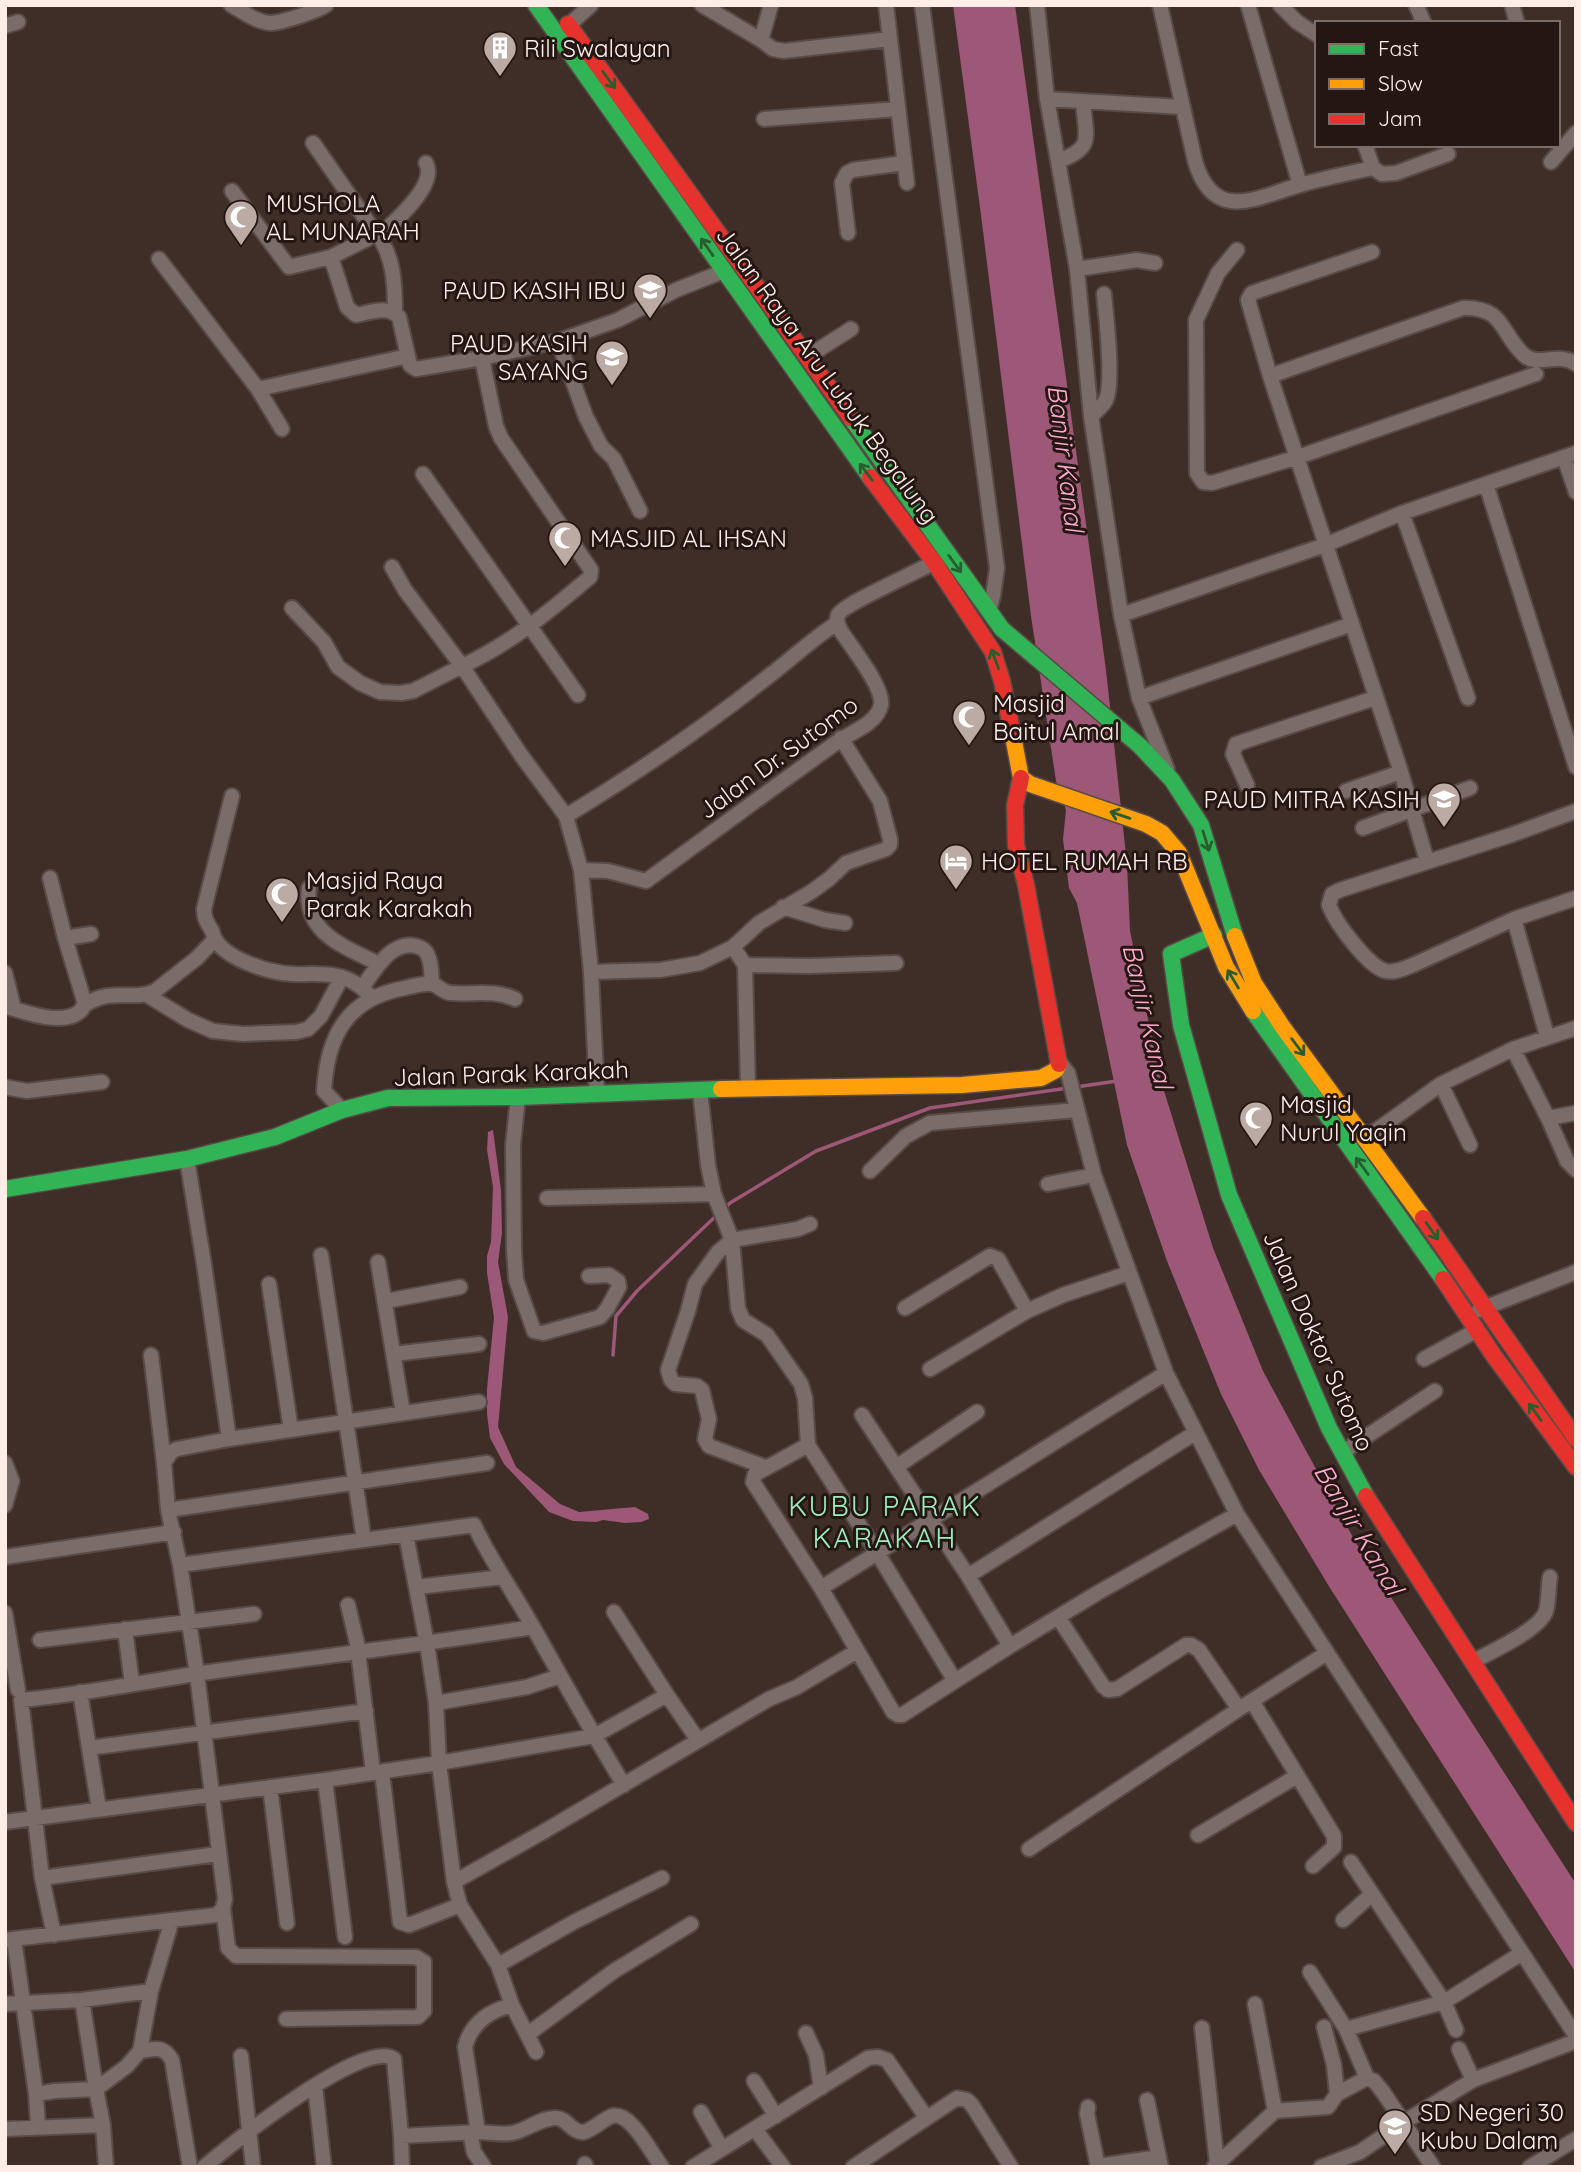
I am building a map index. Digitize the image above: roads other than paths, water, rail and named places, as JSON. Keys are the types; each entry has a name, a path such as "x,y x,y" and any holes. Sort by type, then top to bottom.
{"main road":[{"name":"Jalan Raya Aru Lubuk Begalung","path":"536,5 794,339 1002,629 1140,746 1172,780 1201,825 1235,936 1275,1030"},
{"name":"Jalan Raya Aru Lubuk Begalung","path":"554,5 662,167 724,271 859,463 960,598 993,652 1002,681 1021,778"},
{"path":"779,351 794,339"},
{"path":"1064,1068 1026,886 1017,857 1013,803 1021,778 1030,784 1146,824 1163,833 1179,853 1226,967 1366,1138 1576,1439"},
{"name":"Jalan Doktor Sutomo","path":"1213,935 1171,954 1181,1025 1229,1195 1329,1428 1367,1498 1576,1823"},
{"path":"1275,1030 1477,1330 1576,1467"},
{"name":"Jalan Parak Karakah","path":"5,1189 187,1159 275,1137 342,1110 388,1098 962,1085 1041,1078 1064,1068"}],"street":[{"path":"231,5 251,17 272,23 319,10 326,5"},
{"path":"569,25 591,5"},
{"path":"702,5 773,49 785,51 890,39"},
{"path":"761,40 771,5"},
{"path":"886,5 907,183"},
{"path":"922,5 997,568 989,611"},
{"path":"1037,5 1047,99 1077,269 1091,416 1121,615 1139,698 1172,780"},
{"path":"1160,5 1198,174 1212,193 1234,201 1249,202 1300,185 1373,168"},
{"path":"1248,5 1300,185"},
{"path":"1280,5 1297,22 1315,34"},
{"path":"1047,99 1182,107"},
{"path":"1058,161 1075,155 1084,146 1086,139 1083,101"},
{"path":"764,119 898,109"},
{"path":"1550,162 1576,133"},
{"path":"313,143 376,232 390,257 395,287 395,313"},
{"path":"1366,147 1373,168 1382,174 1396,173 1448,154"},
{"path":"232,191 289,267 331,257 367,239 403,214 429,176 426,163"},
{"path":"848,233 842,183 847,173 904,163"},
{"path":"1237,250 1218,273 1196,320 1197,476 1203,482 1212,483 1298,457 1536,374"},
{"path":"1372,252 1250,294 1248,300 1270,376 1401,772 1427,861"},
{"path":"331,257 347,307 356,315 385,309 400,317 410,365 419,370 558,341 618,320 676,290 724,271"},
{"path":"159,259 258,389 282,429"},
{"path":"1077,269 1137,260 1155,263"},
{"path":"1091,416 1102,407 1108,394 1109,359 1104,294"},
{"path":"1270,376 1463,308 1475,308 1492,315 1530,359 1564,358 1576,365"},
{"path":"807,358 851,329"},
{"path":"558,341 586,417 601,446 614,459 640,511"},
{"path":"258,389 408,356"},
{"path":"292,608 324,642 338,667 360,683 380,692 401,693 413,691 483,656 530,626 590,577 592,570 501,438 482,358"},
{"path":"1121,615 1325,545 1402,513 1570,455 1576,492"},
{"path":"423,474 578,695"},
{"path":"1486,484 1576,767"},
{"path":"1402,513 1468,698"},
{"path":"566,816 633,775 766,679 818,635 837,623 841,612 856,601 934,562"},
{"path":"392,567 405,590 462,666 566,816 581,870 591,972 597,1094"},
{"name":"Jalan Dr. Sutomo","path":"581,870 608,870 646,881 841,738 876,716 881,700 876,684 837,623"},
{"path":"1139,698 1352,624"},
{"path":"1247,785 1233,754 1236,744 1376,698"},
{"path":"591,972 660,970 700,963 733,947 759,923 811,892 846,863 886,849 891,839 880,801 841,738"},
{"path":"1346,791 1401,772"},
{"path":"1363,828 1470,788"},
{"path":"232,796 204,909 206,923 215,939 224,949 262,969 342,977 356,982 367,993"},
{"path":"1576,811 1511,835 1340,890 1332,894 1329,905 1356,946 1376,967 1397,971 1514,919 1576,898"},
{"path":"50,878 85,1004"},
{"path":"309,888 307,900 314,921 324,934 379,964"},
{"path":"783,907 845,923"},
{"path":"1514,919 1547,1036"},
{"path":"65,938 91,934"},
{"path":"5,973 9,1007 52,1018 70,1016 80,1012 85,1004 106,996 138,997 155,991 197,958 215,939"},
{"path":"342,1110 324,1091 328,1058 338,1028 367,993 379,964 401,946 421,948 430,959 432,984"},
{"path":"733,947 745,965 748,1088"},
{"path":"745,965 896,963"},
{"path":"147,995 188,1020 213,1031 230,1034 296,1032 308,1029 321,1016 342,977"},
{"path":"367,993 432,984 448,993 497,993 515,999"},
{"path":"1366,1138 1441,1084 1513,1049 1576,1028"},
{"path":"1513,1049 1567,1161 1576,1170"},
{"path":"1064,1068 1094,1175 1166,1374 1237,1514 1576,2038 1473,2080 1360,2152 1321,2167"},
{"path":"5,1087 27,1091 102,1082"},
{"path":"1441,1084 1470,1145"},
{"path":"700,1090 708,1165 732,1240 741,1316 767,1335 801,1384 805,1398 808,1445 878,1553 954,1681"},
{"path":"518,1097 513,1145 516,1280 534,1331 543,1333 604,1314 619,1287 618,1281 608,1275 589,1276"},
{"path":"870,1171 906,1136 930,1123 1076,1108"},
{"path":"1548,1118 1576,1113"},
{"path":"187,1159 229,1439"},
{"path":"1048,1184 1094,1175"},
{"path":"547,1198 719,1205"},
{"path":"765,1467 709,1446 704,1437 709,1419 702,1390 697,1386 675,1384 669,1376 669,1366 695,1284 718,1251 732,1240 798,1229 810,1224"},
{"path":"321,1255 364,1540"},
{"path":"905,1308 990,1256 998,1259 1027,1311"},
{"path":"378,1262 402,1413"},
{"path":"1468,1315 1576,1272"},
{"path":"930,1369 1027,1311 1063,1294 1129,1273"},
{"path":"269,1284 291,1430"},
{"path":"386,1301 460,1287"},
{"path":"1424,1359 1477,1330"},
{"path":"394,1354 479,1344"},
{"path":"151,1355 168,1510 180,1564 197,1674 225,1899 223,1908 228,1948 236,1956 416,1957 424,1962 424,2011 418,2017 286,2019"},
{"path":"821,1588 1166,1374"},
{"path":"1343,1452 1435,1391"},
{"path":"164,1462 171,1452 177,1449 229,1439 479,1402"},
{"path":"896,1467 977,1412"},
{"path":"862,1415 968,1576 1010,1646"},
{"path":"968,1576 1195,1433"},
{"path":"808,1445 765,1467 755,1474 753,1482 821,1588 893,1712 898,1715 1058,1617 1237,1514"},
{"path":"5,1463 12,1481 5,1505"},
{"path":"168,1510 487,1464"},
{"path":"180,1564 474,1525 624,1785"},
{"path":"5,1557 174,1532"},
{"path":"407,1535 436,1703 439,1763 454,1882 460,1905 498,1965 512,2005 536,2052"},
{"path":"417,1587 503,1577"},
{"path":"1472,1662 1511,1640 1542,1618 1546,1610 1550,1577"},
{"path":"348,1605 378,1772 400,1922 409,1925 460,1905"},
{"path":"614,1612 698,1740"},
{"path":"5,1613 8,1646 18,1690"},
{"path":"40,1640 254,1614"},
{"path":"1058,1617 1108,1690 1117,1689 1186,1645 1199,1650 1245,1705 1297,1776 1334,1836 1334,1847 1313,1866"},
{"path":"54,1934 42,1878 21,1700 533,1627"},
{"path":"125,1629 132,1684"},
{"path":"454,1882 769,1699 797,1688 857,1651"},
{"path":"1029,1849 1327,1653"},
{"path":"436,1703 527,1687 560,1676"},
{"path":"80,1692 99,1809"},
{"path":"5,1822 325,1780 594,1736 667,1695"},
{"path":"89,1748 366,1711"},
{"path":"1198,1835 1297,1776"},
{"path":"325,1780 345,1937"},
{"path":"270,1787 287,1923"},
{"path":"42,1878 218,1854"},
{"path":"1351,1862 1444,2002 1456,2030"},
{"path":"498,1965 574,1922 662,1878"},
{"path":"1343,1920 1372,1894"},
{"path":"38,2126 23,2003 10,1939 217,1914 223,1908"},
{"path":"36,2094 96,2089 135,2059 141,2051 151,1991 172,1920"},
{"path":"528,2034 614,1971 691,1924"},
{"path":"1346,2029 1444,2002 1522,1953"},
{"path":"1310,1972 1346,2029 1367,2078 1374,2081 1383,2092 1433,2167"},
{"path":"5,2004 82,2000 151,1991"},
{"path":"82,2000 103,2125 106,2167"},
{"path":"1255,2004 1275,2111"},
{"path":"484,2167 474,2152 465,2047 467,2035 478,2021 497,2009 512,2005"},
{"path":"1324,2027 1334,2065 1337,2094"},
{"path":"1202,2028 1215,2165"},
{"path":"806,2033 816,2055 821,2088"},
{"path":"141,2051 160,2048 167,2052 172,2060 190,2167"},
{"path":"1460,2049 1473,2080"},
{"path":"241,2056 253,2167"},
{"path":"204,2167 284,2105 352,2064 376,2056 391,2056 394,2059 402,2167"},
{"path":"693,2167 868,2058 887,2060 926,2117"},
{"path":"1215,2165 1275,2111 1328,2108 1337,2094 1367,2078"},
{"path":"754,2081 776,2116"},
{"path":"315,2086 324,2167"},
{"path":"853,2167 957,2098 967,2100 983,2120 1011,2167"},
{"path":"1088,2107 1098,2166 1160,2162 1147,2100"},
{"path":"701,2112 722,2149"},
{"path":"401,2136 513,2134 556,2118 565,2121 577,2132 583,2132 619,2115 633,2126 662,2167"},
{"path":"5,2129 103,2125"},
{"path":"755,2129 783,2167"},
{"path":"1537,2164 1576,2139"}],"water":[{"name":"Banjir Kanal","path":"953,5 1015,5 1106,670 1127,864 1130,931 1160,1078 1213,1248 1263,1371 1356,1543 1576,1884 1576,1973 1330,1588 1259,1470 1221,1394 1167,1261 1127,1145 1077,903 1069,888 1063,839 1066,810 1056,781 1031,616"},
{"path":"493,1130 501,1190 502,1233 498,1262 508,1317 498,1427 516,1467 560,1504 579,1512 635,1507 648,1514 649,1519 625,1523 603,1520 573,1521 549,1512 504,1464 490,1438 487,1389 494,1317 487,1256 491,1242 493,1187 487,1150 488,1132"}],"waterway":[{"path":"1076,1087 1117,1081"},
{"path":"724,1209 816,1151 930,1108 1068,1088"},
{"path":"613,1355 616,1316 637,1291 718,1214"}],"place":[{"name":"Rili Swalayan","path":"500,78"},
{"name":"MUSHOLA AL MUNARAH","path":"241,247"},
{"name":"PAUD KASIH IBU","path":"650,320"},
{"name":"PAUD KASIH SAYANG","path":"612,387"},
{"name":"MASJID AL IHSAN","path":"565,568"},
{"name":"Masjid Baitul Amal","path":"969,747"},
{"name":"PAUD MITRA KASIH","path":"1444,829"},
{"name":"HOTEL RUMAH RB","path":"956,891"},
{"name":"Masjid Raya Parak Karakah","path":"282,924"},
{"name":"Masjid Nurul Yaqin","path":"1256,1148"},
{"name":"SD Negeri 30 Kubu Dalam","path":"1395,2156"}],"district":[{"name":"KUBU PARAK KARAKAH","path":"885,1521"}]}
